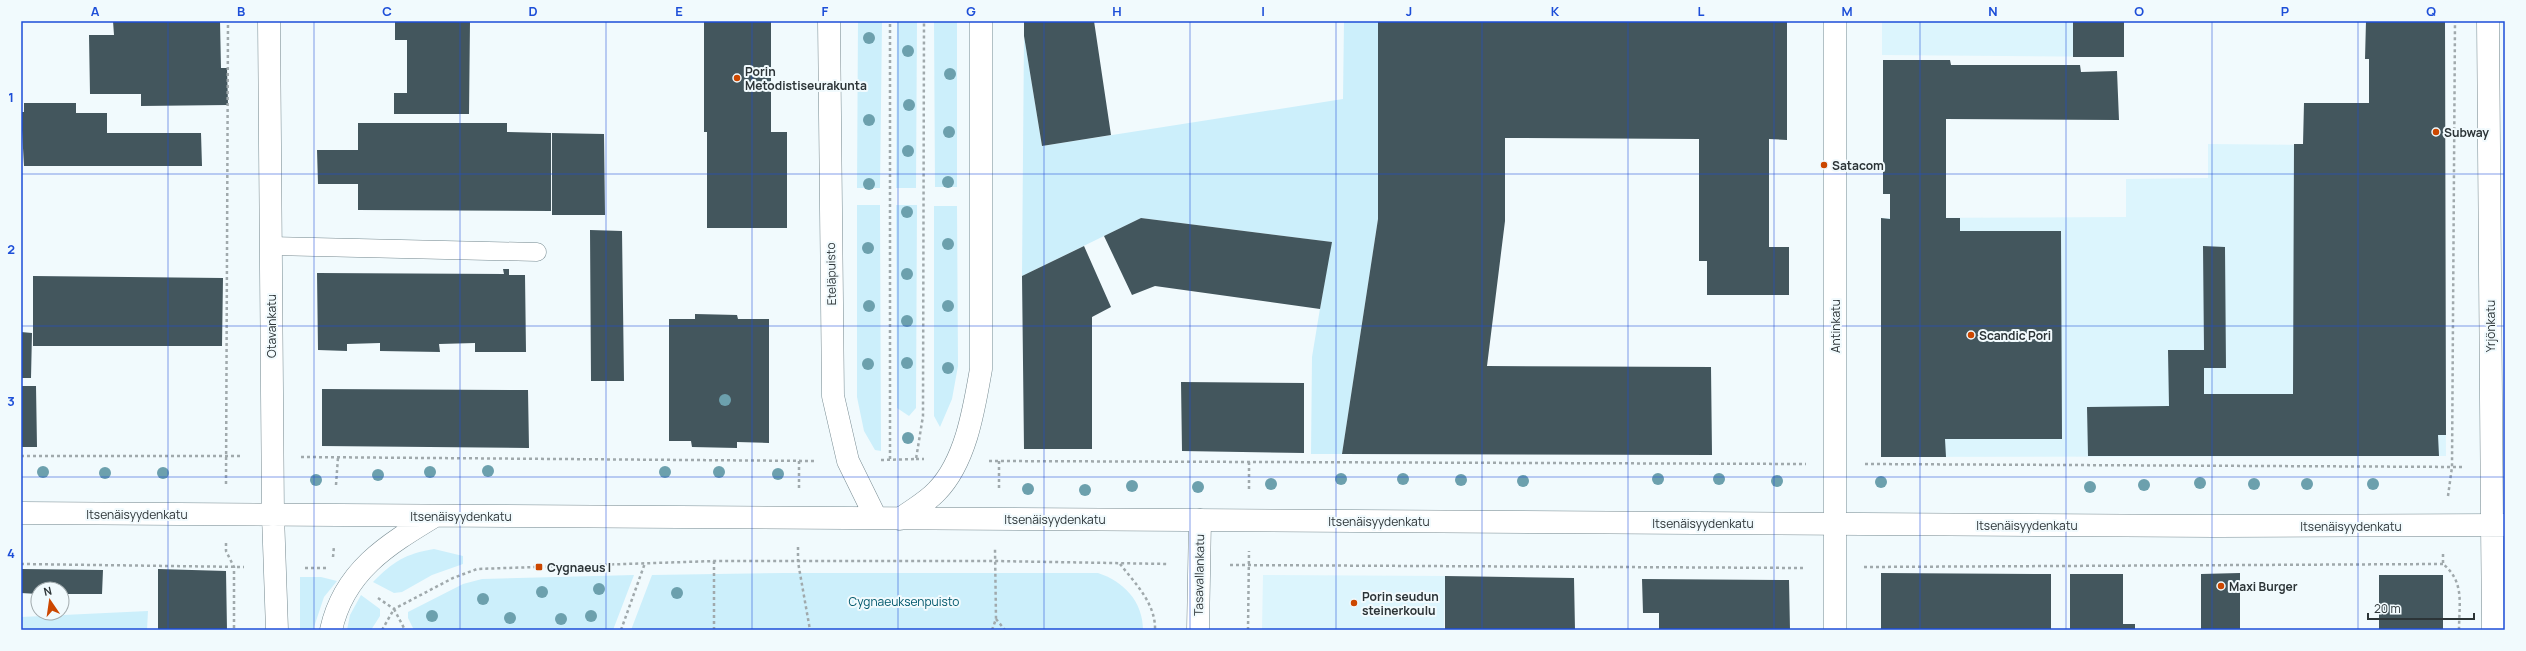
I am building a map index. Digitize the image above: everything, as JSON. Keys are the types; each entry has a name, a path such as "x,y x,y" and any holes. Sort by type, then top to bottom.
{"street":[{"name":"Otavankatu","path":"269,21 272,457 277,630"},
{"name":"Eteläpuisto","path":"829,21 833,396 848,461 876,518"},
{"path":"900,519 937,491 956,461 972,420 981,369 981,21"},
{"name":"Antinkatu","path":"1835,21 1835,630"},
{"name":"Yrjönkatu","path":"2488,21 2498,525 2493,630"},
{"name":"Itsenäisyydenkatu","path":"21,513 1836,524 2498,525"},
{"path":"331,630 334,616 352,580 390,543 435,516"},
{"name":"Tasavallankatu","path":"1198,630 1200,520"}],"lane":[{"path":"271,246 537,252"}],"path":[{"path":"228,21 226,551 234,567 234,630"},
{"path":"890,21 890,460 916,459 923,416 924,21"},
{"path":"956,461 2452,467 2455,21"},
{"path":"21,456 799,460"},
{"path":"992,630 996,619 994,561"},
{"path":"714,562 714,630"},
{"path":"798,562 810,630"},
{"path":"621,630 645,563"},
{"path":"1120,564 1142,591 1156,619 1155,630"},
{"path":"382,630 394,609 405,630"},
{"path":"996,619 1005,630"},
{"path":"805,630 809,626"}],"shaded area":[{"path":"1882,21 2124,21 2124,57 1882,55"},
{"path":"2208,144 2444,146 2446,456 1881,457 1881,218 2126,217 2126,179 2208,178"},
{"name":"Porin seudun steinerkoulu","path":"1263,575 1445,576 1444,630 1262,630"}],"green space":[{"path":"858,21 882,21 880,188 857,188"},
{"path":"897,21 917,21 916,188 896,188"},
{"path":"934,21 957,21 957,187 935,187"},
{"path":"1344,21 1378,21 1378,219 1342,454 1311,454 1312,357 1331,242 1141,218 1022,276 1024,36 1042,146 1343,99"},
{"path":"857,205 880,205 881,451 875,450 864,431 857,397"},
{"path":"896,205 917,205 916,408 909,416 897,408"},
{"path":"934,206 957,206 958,366 952,399 940,427 934,416"},
{"path":"434,549 463,556 463,564 432,575 402,592 394,593 373,582 387,569 407,556"},
{"name":"Cygnaeuksenpuisto","path":"785,573 1098,573 1116,581 1130,594 1139,610 1143,630 631,630 652,575"},
{"path":"634,575 613,630 414,630 408,618 408,612 463,584 482,579"},
{"path":"300,577 321,577 337,581 324,597 313,630 300,630"},
{"path":"361,595 380,609 380,616 371,630 347,630 350,615"},
{"path":"148,611 147,630 21,630 21,617 30,617 30,621 70,621 70,615"}],"building":[{"path":"113,21 220,21 221,68 227,68 228,105 141,106 141,94 90,94 89,35 114,35"},
{"path":"395,21 470,21 469,114 394,114 394,93 407,93 407,40 395,40"},
{"path":"704,21 771,21 771,132 787,132 787,228 707,228 707,132 704,132"},
{"path":"1024,21 1094,21 1111,135 1042,146 1024,36"},
{"path":"1378,21 1787,21 1787,140 1769,139 1769,247 1789,247 1789,295 1707,295 1707,261 1699,261 1699,139 1505,138 1505,221 1487,366 1711,367 1712,455 1342,454 1378,219"},
{"path":"2073,21 2124,21 2124,57 2073,57"},
{"path":"2366,21 2445,21 2446,435 2438,435 2439,456 2088,456 2087,407 2169,406 2168,350 2204,350 2203,246 2225,247 2226,368 2204,368 2204,394 2293,394 2294,144 2303,144 2304,103 2369,103 2369,59 2365,59"},
{"name":"Scandic Pori","path":"1883,60 1950,60 1951,65 2080,65 2081,72 2117,71 2119,120 1946,119 1946,218 1960,218 1960,231 2061,231 2062,439 1945,439 1946,457 1881,457 1881,218 1890,219 1890,194 1883,194"},
{"path":"24,103 76,103 76,113 107,113 107,133 201,133 202,166 24,166 21,112 24,112"},
{"path":"358,123 507,123 507,132 551,133 551,211 358,210 358,184 318,184 317,150 358,150"},
{"path":"552,133 604,134 605,215 552,215"},
{"path":"1141,218 1332,242 1320,309 1155,286 1132,295 1104,236"},
{"path":"590,230 622,231 624,381 591,381"},
{"path":"1084,246 1111,307 1092,317 1092,449 1024,449 1022,276"},
{"path":"503,269 509,269 509,275 525,275 526,352 475,352 475,343 439,344 440,352 380,351 380,343 347,344 347,351 318,350 317,273 504,274"},
{"path":"33,276 223,278 222,346 33,346"},
{"path":"695,314 737,315 738,319 769,319 769,443 737,442 737,448 692,447 691,441 669,441 669,319 695,319"},
{"path":"21,332 32,333 31,378 21,378"},
{"path":"1181,382 1304,383 1304,453 1182,451"},
{"path":"21,386 36,386 37,447 21,447"},
{"path":"322,389 528,390 529,448 322,446"},
{"path":"21,569 103,570 102,594 70,594 70,581 30,581 30,594 21,593"},
{"path":"158,569 226,571 227,630 158,630"},
{"path":"1881,573 2051,574 2051,630 1881,630"},
{"path":"2240,573 2240,630 2201,630 2201,574"},
{"path":"2070,574 2123,574 2123,624 2135,624 2135,630 2070,630"},
{"path":"2379,575 2443,575 2443,630 2379,630"},
{"path":"1445,576 1574,578 1575,630 1445,630"},
{"path":"1642,579 1789,580 1790,630 1659,630 1659,613 1643,613"}],"place":[{"name":"Porin Metodistiseurakunta","path":"737,78"},
{"name":"Subway","path":"2436,132"},
{"name":"Satacom","path":"1824,165"},
{"name":"Scandic Pori","path":"1971,335"},
{"name":"Cygnaeus I","path":"539,567"},
{"name":"Maxi Burger","path":"2221,586"},
{"name":"Porin seudun steinerkoulu","path":"1354,603"}]}
